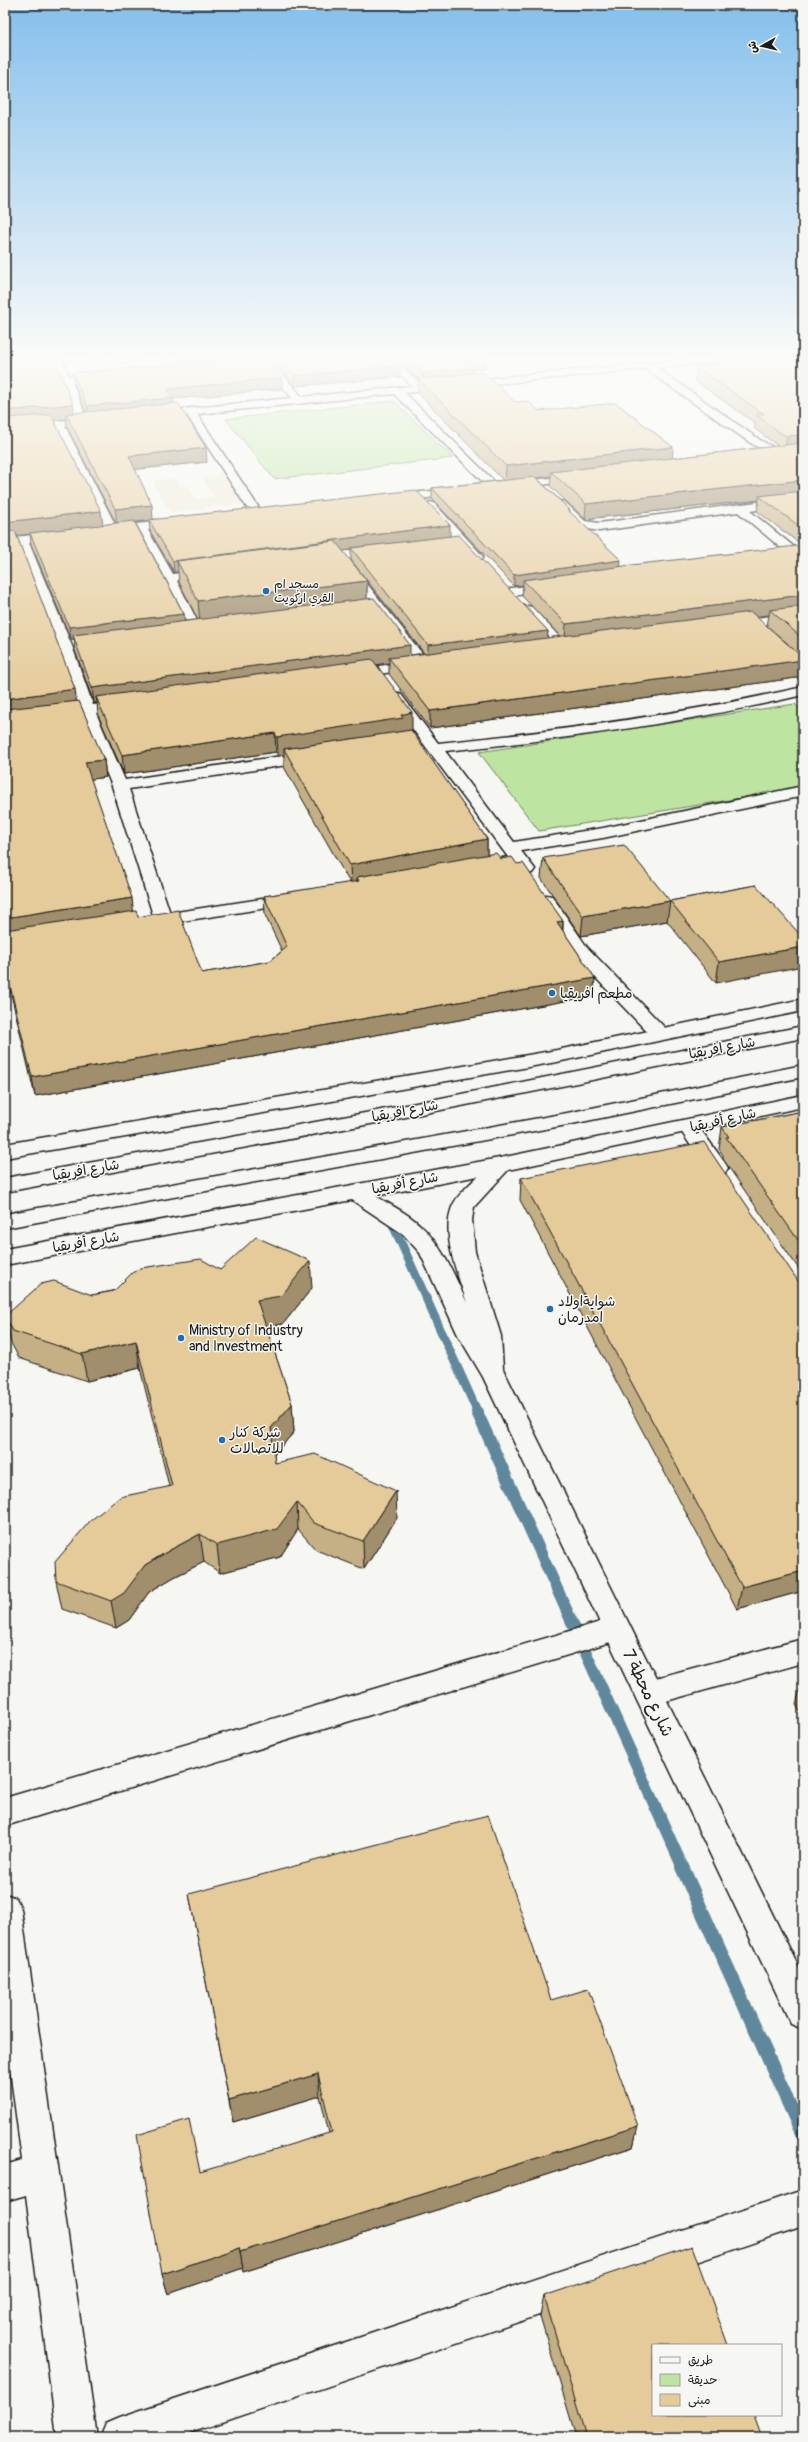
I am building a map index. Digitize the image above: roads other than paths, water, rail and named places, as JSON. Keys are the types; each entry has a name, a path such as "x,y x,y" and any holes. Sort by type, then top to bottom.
{"main road":[{"path":"83,473 112,530"},
{"path":"230,473 257,514"},
{"path":"480,473 494,487"},
{"path":"381,500 593,476"},
{"path":"537,482 581,524 589,527 803,500"},
{"path":"420,496 484,564"},
{"path":"740,508 798,556"},
{"path":"241,516 272,512"},
{"path":"97,532 194,521"},
{"path":"140,527 169,578 195,630"},
{"path":"5,542 75,534"},
{"path":"22,540 65,646 87,710 120,786 163,919"},
{"path":"447,543 462,541"},
{"path":"778,555 798,556"},
{"path":"339,556 423,664"},
{"path":"169,578 223,571"},
{"path":"500,581 560,646"},
{"path":"510,592 565,585"},
{"path":"363,609 378,607"},
{"path":"721,626 803,616"},
{"path":"752,622 763,632"},
{"path":"179,632 210,628"},
{"path":"545,648 575,644"},
{"path":"65,646 80,645"},
{"path":"337,676 438,662"},
{"path":"376,670 423,743 515,854 580,951 660,1034"},
{"path":"423,743 560,734 716,711 803,691"},
{"path":"5,722 142,702"},
{"path":"120,786 332,753"},
{"path":"473,868 515,854 603,833 803,791"},
{"path":"133,923 312,896"},
{"path":"5,1151 557,1056 803,1005"},
{"name":"شارع افريقيا","path":"5,1185 376,1117 803,1032"},
{"path":"5,1221 567,1119 803,1071"},
{"name":"شارع أفريقيا","path":"5,1257 356,1193 690,1128 803,1101"},
{"path":"690,1128 729,1186"},
{"path":"5,1139 52,1142"},
{"path":"494,1375 488,1333 474,1292 461,1240 460,1222 463,1206 502,1164"},
{"path":"356,1193 411,1229 420,1237 437,1262 470,1335 494,1375"},
{"name":"شارع محطة 7","path":"494,1375 803,2012"},
{"path":"5,1812 617,1629"},
{"path":"648,1693 803,1651"},
{"path":"5,1909 77,2437"},
{"path":"5,2183 40,2173"},
{"path":"120,2437 803,2208"}],"waterway":[{"path":"393,1225 478,1413"},
{"path":"477,1412 683,1868"},
{"path":"682,1867 803,2135"}],"place":[{"name":"مسجد ام القري اركويت","path":"266,591"},
{"name":"مطعم افريقيا","path":"552,993"},
{"name":"شوايةاولاد امدرمان","path":"550,1309"},
{"name":"Ministry of Industry and Investment","path":"181,1338"},
{"name":"شركة كنار للاتصالات","path":"222,1440"}]}
